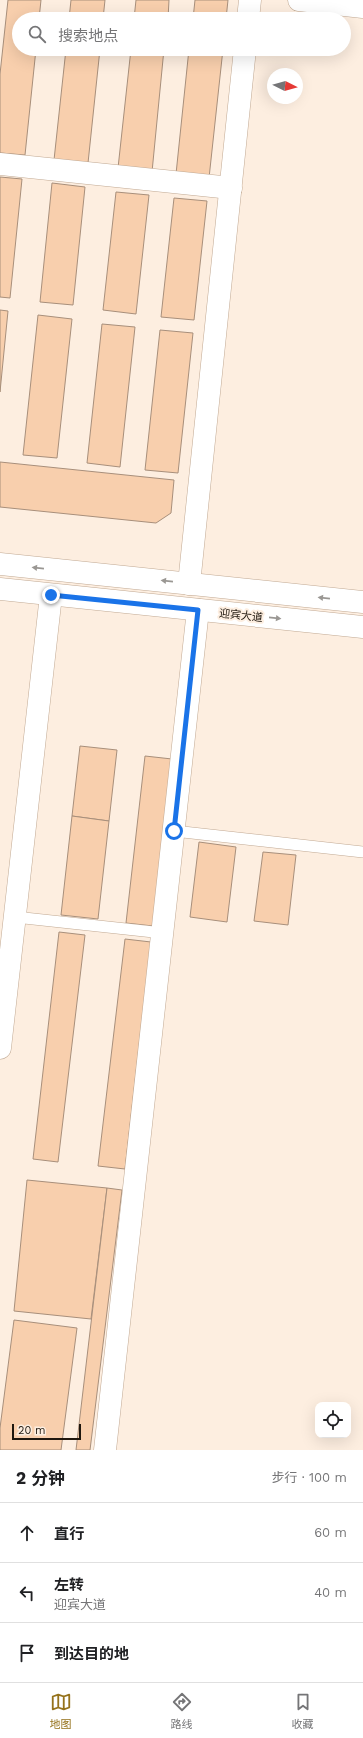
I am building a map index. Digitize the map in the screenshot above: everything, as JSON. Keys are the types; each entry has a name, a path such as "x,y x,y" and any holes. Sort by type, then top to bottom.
{"street":[{"path":"249,12 250,0"},
{"path":"299,0 363,7"},
{"path":"189,584 244,56"},
{"path":"0,164 231,188"},
{"path":"0,564 363,602"},
{"name":"迎宾大道","path":"0,589 363,627"},
{"path":"0,1048 5,958 15,917 51,595"},
{"path":"105,1450 198,610"}],"lane":[{"path":"174,831 363,852"},
{"path":"15,917 162,933"}],"building":[{"path":"8,0 41,0 40,12 12,12 12,56 35,56 25,155 0,153 0,74"},
{"path":"71,0 105,0 104,12 70,12"},
{"path":"136,0 169,0 168,12 135,12"},
{"path":"195,0 228,0 227,12 194,12"},
{"path":"65,56 99,56 88,163 54,160"},
{"path":"130,56 163,56 152,172 118,168"},
{"path":"188,56 222,56 209,178 176,174"},
{"path":"0,177 22,179 10,298 0,297"},
{"path":"52,183 85,187 73,305 40,302"},
{"path":"116,192 149,195 136,314 103,310"},
{"path":"174,198 207,201 194,320 161,317"},
{"path":"0,310 8,311 0,392"},
{"path":"38,315 72,319 57,458 23,455"},
{"path":"102,324 135,327 120,467 87,463"},
{"path":"160,330 193,333 178,473 145,470"},
{"path":"0,462 174,480 171,513 156,523 0,507"},
{"path":"80,746 117,750 109,821 72,816"},
{"path":"145,756 172,759 153,926 126,923"},
{"path":"72,816 109,821 98,919 61,915"},
{"path":"199,842 236,847 227,922 190,917"},
{"path":"263,852 296,855 288,925 254,921"},
{"path":"59,932 85,935 58,1162 33,1159"},
{"path":"125,939 151,942 125,1169 98,1166"},
{"path":"27,1180 107,1188 91,1319 14,1311"},
{"path":"107,1188 122,1190 90,1450 76,1450"},
{"path":"14,1320 77,1328 61,1450 0,1450 0,1428"}],"route":[{"path":"51,595 198,610 174,831"}]}
